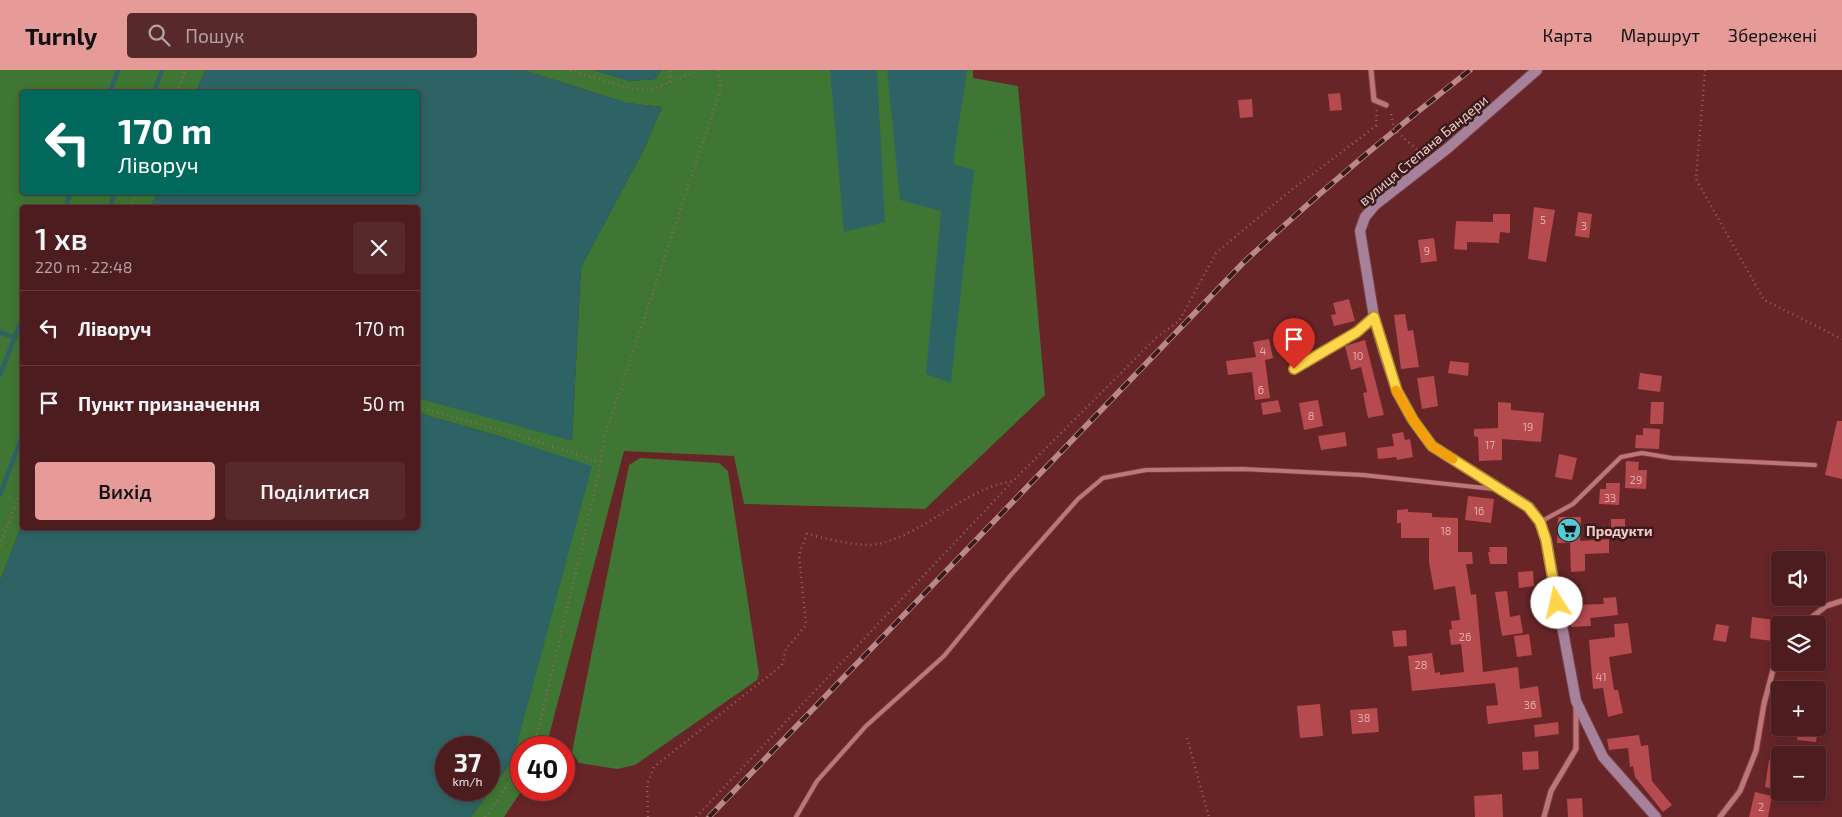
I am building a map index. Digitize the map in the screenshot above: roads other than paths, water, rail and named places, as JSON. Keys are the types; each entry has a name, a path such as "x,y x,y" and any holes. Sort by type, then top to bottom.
{"street":[{"path":"1371,70 1372,95 1378,103 1386,106"},
{"name":"вулиця Степана Бандери","path":"1537,70 1448,148 1375,205 1365,217 1360,231 1374,317 1397,391 1413,420 1432,446 1528,507 1540,522 1546,540 1576,701 1603,757 1656,817"},
{"path":"1813,616 1826,606 1842,601"},
{"path":"1720,817 1740,791 1756,751 1764,704 1773,671"},
{"path":"1544,817 1551,791 1576,749 1576,701"}],"lane":[{"path":"1294,369 1357,332 1374,317"},
{"path":"1540,522 1573,504 1621,457 1642,453 1672,458 1815,465"},
{"path":"796,817 817,781 866,726 944,656 1010,576 1078,499 1103,478 1146,470 1243,469 1363,475 1501,490"}],"water":[{"path":"205,70 523,70 627,103 662,107 643,151 581,267 572,441 420,399 420,205 152,205 156,195 420,195 420,90 197,90"},
{"path":"593,70 661,70 656,79 630,81"},
{"path":"830,70 877,70 885,222 844,232"},
{"path":"887,70 967,70 953,164 974,170 951,383 926,374 941,211 900,200"},
{"path":"420,414 506,438 592,466 519,736 510,736 510,763 500,777 500,736 435,736 435,801 483,801 471,817 0,817 0,581 20,529 420,530"}],"waterway":[{"path":"111,90 118,70"},
{"path":"155,90 162,70"},
{"path":"66,205 70,195"},
{"path":"111,205 114,195"},
{"path":"0,375 20,324"},
{"path":"0,332 15,338"},
{"path":"0,495 20,441"}],"railway":[{"path":"709,817 1243,263 1355,164 1470,70"}],"place":[{"name":"Продукти","path":"1569,530"}]}
